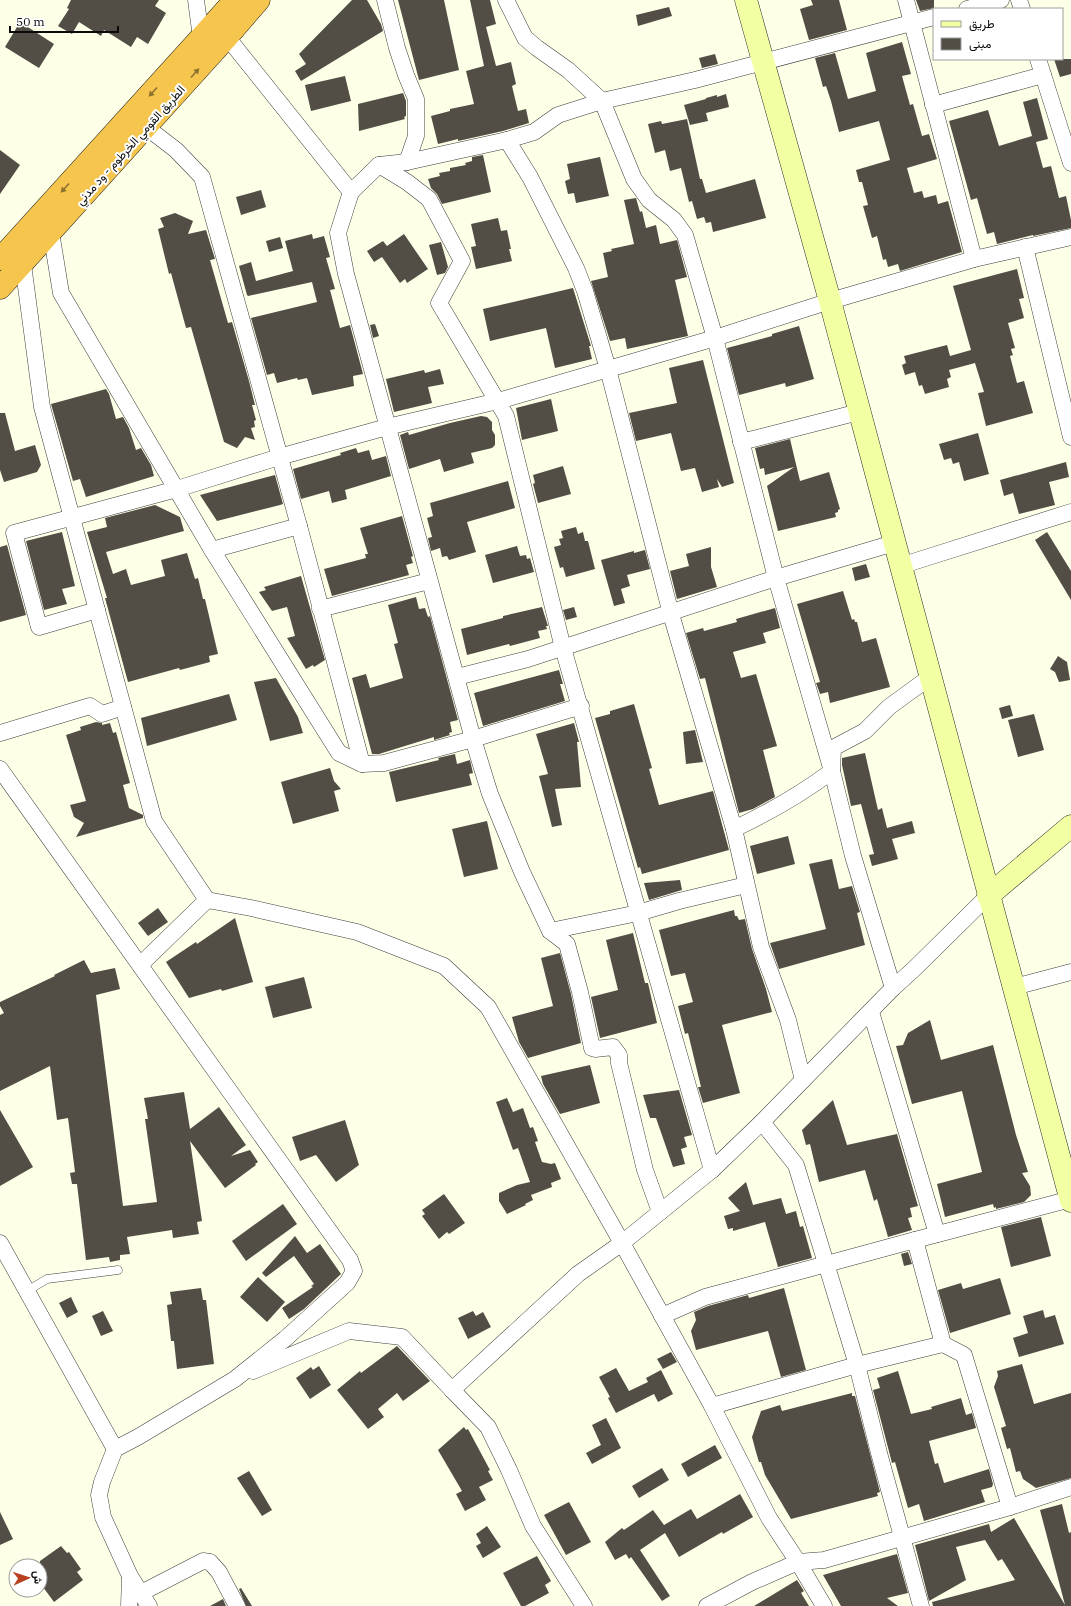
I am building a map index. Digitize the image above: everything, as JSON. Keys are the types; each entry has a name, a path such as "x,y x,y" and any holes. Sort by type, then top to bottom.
{"highway":[{"name":"الطريق القومي الخرطوم - ود مدني","path":"0,259 235,0"},
{"name":"الطريق القومي الخرطوم - ود مدني","path":"0,288 228,37 259,0"}],"street":[{"path":"196,0 201,38"},
{"path":"385,0 397,48 416,99 416,136 407,162"},
{"path":"506,0 525,38 568,70 602,101 634,179 649,200 674,220 685,235 715,338 776,578 832,771 853,856 893,988"},
{"path":"662,1316 705,1297 825,1263 1071,1200 988,896 830,301 762,62 746,0"},
{"path":"906,0 974,259"},
{"path":"971,8 1001,0"},
{"path":"660,1212 645,1170 630,1115 618,1055 613,1047 595,1050 592,1048 580,992 567,944 550,931 522,872 490,794 473,739 387,427 346,274 338,233 351,192 379,166 407,162 506,140 534,132 558,115 602,101 695,80 933,18"},
{"path":"228,37 351,192"},
{"path":"1038,60 1071,163"},
{"path":"933,104 1043,75"},
{"path":"146,127 176,150 202,177 299,526 362,764"},
{"path":"506,140 530,177 576,268 585,291 608,369 671,614 734,829 761,947 788,1020 803,1080"},
{"path":"379,166 407,182 429,199 462,261 439,303 506,416 563,648 712,1170"},
{"path":"51,232 61,293 177,488 212,550 339,753 362,764 384,763 473,739 580,706"},
{"path":"97,610 38,626 14,533 72,518 387,427 498,401 715,338 830,301 974,259 1025,246 1071,237"},
{"path":"1025,246 1071,437"},
{"path":"23,264 42,407 154,821 207,900 251,908 357,932 444,966 488,1007 622,1243 712,1406 769,1518 798,1562 824,1606"},
{"path":"741,442 859,412"},
{"path":"900,566 1071,512"},
{"path":"212,550 299,526"},
{"path":"457,677 528,659 671,614 776,578 894,543"},
{"path":"320,609 429,581"},
{"path":"832,771 833,748 865,731 889,707 930,677"},
{"path":"0,733 90,706 102,714 123,707"},
{"path":"0,769 350,1260 354,1271 347,1283 285,1339 235,1379 138,1437 115,1449 102,1482 99,1495 103,1517 130,1576 145,1600 203,1561 210,1562 219,1572 237,1606"},
{"path":"734,829 777,808 806,790 832,771"},
{"path":"452,1390 578,1274 622,1243 712,1170 762,1122 893,988 988,896 1071,826"},
{"path":"550,931 638,913 679,901 746,885"},
{"path":"140,965 207,900"},
{"path":"1014,987 1071,972"},
{"path":"871,1012 937,1234"},
{"path":"762,1122 796,1165 857,1365 921,1606"},
{"path":"916,1240 942,1344"},
{"path":"0,1243 115,1449"},
{"path":"235,1379 349,1331 402,1337 488,1427 509,1470 533,1526 584,1606"},
{"path":"712,1406 857,1365 942,1344 964,1354 1010,1507"},
{"path":"707,1606 752,1582 798,1562 824,1560 1010,1507 1071,1487"},
{"path":"129,1606 130,1576"}],"lane":[{"path":"27,1291 47,1279 118,1270"}],"building":[{"path":"71,0 159,0 155,6 166,13 148,44 137,37 131,47 104,30 101,36 79,22 72,34 58,26 69,9 67,8"},
{"path":"352,0 367,0 381,24 383,31 301,81 295,71 306,64 299,54"},
{"path":"398,0 444,0 459,70 419,80"},
{"path":"470,0 490,0 496,24 486,27 496,66 511,62 516,84 512,86 518,111 526,109 529,123 503,131 438,144 431,116 450,111 450,109 474,104 466,71 484,66"},
{"path":"811,0 839,0 847,30 809,40 800,9 813,5"},
{"path":"916,0 934,0 934,8 920,11"},
{"path":"669,7 672,16 638,26 636,15"},
{"path":"20,22 54,44 39,68 5,47"},
{"path":"902,42 911,74 902,76 910,105 913,104 922,136 929,134 937,159 907,168 914,193 922,191 924,198 936,195 938,204 948,201 962,252 900,271 898,264 888,267 886,259 883,260 877,236 872,238 863,206 868,205 862,182 859,182 856,170 890,160 879,121 839,132 831,101 826,86 823,87 815,58 835,53 848,99 876,91 866,53"},
{"path":"715,54 718,64 702,68 699,58"},
{"path":"1071,59 1071,74 1060,77 1054,60"},
{"path":"345,76 351,101 311,111 305,85"},
{"path":"403,93 406,101 405,119 359,131 358,104"},
{"path":"726,94 729,107 706,113 708,121 690,125 684,105 717,95 717,97"},
{"path":"1037,98 1048,139 1036,142 1043,168 1051,166 1059,198 1066,196 1071,220 1071,228 997,244 994,232 987,234 977,198 971,200 949,121 988,110 999,146 1032,136 1023,102"},
{"path":"687,119 700,179 702,179 706,193 755,179 766,218 713,232 711,222 706,223 704,217 697,219 692,201 689,202 681,168 670,171 665,150 655,153 648,124 661,121 662,124"},
{"path":"0,150 20,165 0,194"},
{"path":"483,155 491,192 442,204 437,194 431,188 428,179 440,176 439,173 450,171 450,168 466,165 465,163 472,161 472,157"},
{"path":"600,157 609,196 576,203 574,193 568,194 565,181 570,179 567,164"},
{"path":"261,190 266,207 241,215 236,197"},
{"path":"636,198 640,212 642,211 646,228 656,225 660,244 677,240 687,277 675,280 688,336 627,349 625,338 610,341 591,281 608,277 603,253 612,251 611,249 634,244 624,200"},
{"path":"175,213 193,221 188,234 206,230 215,259 210,260 228,323 232,322 249,381 255,405 252,405 256,420 254,421 255,427 251,428 255,440 245,437 237,448 224,442 191,327 186,328 171,273 169,274 158,229 164,227 160,218"},
{"path":"498,218 501,231 507,230 512,261 476,269 471,247 476,246 471,224"},
{"path":"312,234 313,239 324,236 330,257 326,258 335,289 330,290 340,328 350,325 363,374 353,376 354,386 312,395 307,378 298,380 297,378 277,383 274,373 267,375 251,318 317,302 312,282 248,296 239,266 251,262 256,281 293,271 285,241"},
{"path":"404,234 428,269 407,283 405,279 400,283 382,257 374,262 367,251 383,241 387,246"},
{"path":"280,237 283,248 269,252 266,241"},
{"path":"441,242 448,267 445,273 437,275 429,245"},
{"path":"1017,269 1024,298 1019,299 1024,318 1008,323 1015,348 1011,349 1013,355 1010,356 1017,383 1024,381 1033,413 986,426 978,393 984,392 975,363 949,370 951,377 947,379 949,387 925,394 922,385 919,386 915,372 905,375 902,365 906,363 904,356 947,345 950,356 971,350 953,286"},
{"path":"573,288 591,346 589,346 592,359 555,368 546,328 490,341 483,309"},
{"path":"375,324 379,336 373,338 370,325"},
{"path":"799,326 814,379 786,387 785,383 739,395 727,348 772,336 772,334"},
{"path":"703,360 734,483 722,487 717,479 719,487 702,492 695,468 681,471 671,433 636,441 629,413 677,403 669,368"},
{"path":"440,369 444,384 428,387 432,403 394,412 386,379 424,370 425,373"},
{"path":"106,389 109,394 116,419 123,417 129,428 136,450 141,448 151,465 154,476 86,497 80,479 73,481 51,404"},
{"path":"551,399 558,431 522,440 516,408"},
{"path":"0,413 5,413 15,451 35,445 41,465 37,472 4,482 0,470"},
{"path":"481,416 487,417 492,422 492,430 495,435 495,445 492,448 471,453 474,463 444,472 440,459 409,469 400,435 408,432 409,435"},
{"path":"978,433 989,474 964,481 959,462 953,464 951,458 944,460 939,444"},
{"path":"790,439 800,481 829,472 840,509 835,513 836,517 778,531 767,486 794,467 765,475 764,468 760,469 755,448"},
{"path":"356,448 358,453 369,450 372,460 386,456 391,476 345,490 347,499 332,503 329,491 301,499 293,469 341,455 340,453"},
{"path":"1066,462 1069,477 1049,482 1055,505 1019,514 1013,493 1004,496 1000,480"},
{"path":"563,466 571,494 538,503 533,484 535,483 533,475"},
{"path":"275,475 283,504 280,505 217,521 200,495"},
{"path":"508,481 515,508 467,522 476,552 449,560 447,556 442,557 440,548 431,551 428,538 432,537 427,518 433,516 430,503"},
{"path":"155,505 180,517 184,531 106,552 113,574 126,569 131,585 165,576 161,560 187,553 195,579 198,578 203,599 205,599 218,654 209,656 210,662 180,670 179,668 128,682 105,598 107,598 87,532 107,527 105,518"},
{"path":"402,516 413,556 411,557 413,563 406,565 409,575 332,596 324,569 366,558 365,554 368,554 360,528"},
{"path":"576,527 578,534 583,532 585,541 588,541 595,569 566,577 563,567 560,568 554,547 561,545 559,539 563,538 561,531"},
{"path":"62,532 75,586 62,589 67,604 44,610 26,541"},
{"path":"1047,532 1071,571 1071,600 1035,540"},
{"path":"7,545 26,615 0,622 0,547"},
{"path":"517,546 520,556 526,555 527,559 530,558 534,572 493,583 485,555"},
{"path":"711,547 711,567 717,587 677,599 670,571 689,566 686,554"},
{"path":"645,550 650,569 627,575 630,586 621,589 625,603 614,606 601,560 634,551 634,553"},
{"path":"866,564 870,577 855,581 852,568"},
{"path":"301,576 325,660 314,667 313,665 306,669 287,638 295,636 287,607 272,611 259,592 266,590 264,587"},
{"path":"843,591 852,620 854,619 855,622 857,622 862,642 876,638 890,687 830,703 828,692 820,694 816,683 820,682 797,604"},
{"path":"416,597 419,609 425,608 428,617 430,616 458,720 450,722 452,732 449,733 450,735 434,740 434,737 379,754 372,754 352,678 366,674 370,688 403,678 394,644 398,643 388,605"},
{"path":"542,607 548,626 546,626 547,629 538,631 540,638 467,655 461,629 503,618 503,616"},
{"path":"574,607 577,617 566,620 563,610"},
{"path":"775,608 780,628 763,633 766,643 733,652 741,678 756,674 777,746 763,750 775,797 753,809 739,813 705,678 700,679 686,633 703,628 704,631 737,622 736,619"},
{"path":"1058,656 1067,662 1070,680 1059,682 1055,672 1050,669"},
{"path":"559,670 563,684 560,684 565,701 483,726 474,693"},
{"path":"276,678 298,717 303,733 270,741 254,682"},
{"path":"229,694 237,720 147,746 141,718"},
{"path":"634,704 652,768 649,769 659,805 713,791 729,850 642,874 640,867 638,868 595,718 610,714 610,711"},
{"path":"1010,705 1013,716 1002,719 999,708"},
{"path":"1034,714 1044,750 1018,757 1008,720"},
{"path":"96,722 102,723 102,725 110,723 113,733 116,732 130,783 123,785 129,808 143,815 143,818 76,837 84,823 74,817 70,805 86,801 66,735 81,730 80,727"},
{"path":"574,723 579,742 577,742 581,787 555,789 562,825 552,827 539,776 548,774 536,734"},
{"path":"695,730 703,762 686,764 683,732"},
{"path":"865,753 878,810 882,808 887,828 912,821 915,833 892,839 898,859 872,866 869,855 874,854 861,804 851,806 842,765 842,758"},
{"path":"455,754 457,764 470,760 473,773 469,774 472,785 396,802 389,772 439,760 438,758"},
{"path":"330,768 334,781 341,789 334,791 339,811 293,824 281,782"},
{"path":"487,821 498,869 464,877 452,829"},
{"path":"788,836 795,864 757,874 750,846"},
{"path":"832,859 839,889 852,886 860,912 857,913 865,945 779,969 770,943 826,929 809,864"},
{"path":"680,880 682,890 649,900 644,883"},
{"path":"158,908 168,922 148,936 138,923"},
{"path":"734,910 735,916 737,916 739,920 745,919 752,949 766,989 772,1012 722,1025 740,1093 703,1103 698,1087 701,1087 688,1033 685,1034 678,1006 693,1002 685,973 671,976 659,930"},
{"path":"235,918 253,982 222,991 221,989 189,998 166,962 196,942 197,944"},
{"path":"633,933 645,983 648,983 657,1023 600,1038 591,997 618,990 606,940"},
{"path":"560,953 571,994 581,1043 528,1058 519,1042 512,1017 553,1006 541,958"},
{"path":"84,960 91,973 115,968 120,989 96,995 123,1206 157,1202 145,1119 148,1119 144,1098 184,1092 190,1129 219,1107 246,1145 231,1156 250,1150 258,1162 225,1188 190,1141 202,1221 197,1222 199,1234 173,1238 172,1230 127,1237 130,1254 120,1255 120,1260 110,1262 109,1257 86,1260 77,1184 72,1184 70,1173 75,1172 68,1118 57,1120 50,1066 0,1091 0,1015 4,1013 0,1006 0,1002 55,976 54,975"},
{"path":"304,977 312,1008 273,1018 265,987"},
{"path":"930,1020 941,1060 993,1045 1016,1135 1028,1172 1022,1173 1030,1186 1031,1195 1024,1202 996,1209 996,1207 994,1208 993,1204 945,1217 937,1184 982,1172 962,1091 912,1104 896,1046 903,1045 908,1033"},
{"path":"590,1065 600,1103 560,1114 543,1084 541,1076"},
{"path":"679,1090 692,1135 684,1137 687,1147 681,1149 685,1164 673,1167 656,1118 650,1118 643,1095"},
{"path":"507,1098 513,1112 523,1108 530,1128 533,1127 538,1141 535,1142 542,1162 551,1164 555,1163 561,1179 551,1183 552,1187 531,1195 533,1200 507,1214 499,1201 499,1193 517,1185 530,1182 518,1148 513,1150 496,1102"},
{"path":"833,1100 847,1145 897,1134 918,1206 910,1208 912,1217 908,1218 912,1230 888,1237 877,1199 874,1201 865,1170 819,1182 810,1144 806,1145 802,1130"},
{"path":"0,1110 33,1167 0,1186"},
{"path":"345,1120 359,1165 336,1182 316,1155 300,1161 292,1137"},
{"path":"746,1182 753,1205 781,1198 786,1214 796,1211 800,1227 803,1226 812,1258 778,1267 765,1222 733,1231 733,1228 728,1229 724,1216 740,1211 728,1198"},
{"path":"444,1194 465,1223 449,1234 447,1232 439,1239 422,1216 425,1214 422,1210"},
{"path":"283,1204 297,1224 246,1261 232,1241"},
{"path":"1041,1217 1051,1256 1011,1267 1001,1227"},
{"path":"295,1236 307,1253 320,1244 341,1274 304,1309 289,1319 282,1308 313,1287 311,1286 314,1284 294,1256 266,1277 262,1273"},
{"path":"908,1252 912,1264 904,1266 901,1254"},
{"path":"258,1277 285,1302 267,1322 240,1297"},
{"path":"1000,1278 1011,1314 950,1333 938,1290 961,1283 963,1289"},
{"path":"201,1288 203,1300 206,1300 214,1364 177,1369 174,1341 171,1341 167,1305 172,1304 170,1292"},
{"path":"784,1288 806,1370 781,1377 768,1331 696,1350 691,1331 696,1320 694,1312 708,1306 748,1295 749,1298"},
{"path":"71,1297 78,1312 67,1318 59,1303"},
{"path":"1043,1310 1045,1318 1055,1315 1064,1344 1019,1357 1013,1338 1028,1333 1023,1316"},
{"path":"103,1311 113,1331 101,1336 92,1316"},
{"path":"473,1311 476,1316 483,1312 491,1327 468,1339 458,1318"},
{"path":"397,1346 430,1381 403,1401 397,1393 378,1409 384,1417 368,1429 337,1390 360,1371 361,1373"},
{"path":"671,1352 677,1362 663,1369 657,1359"},
{"path":"1022,1364 1034,1404 1071,1393 1071,1478 1036,1488 1023,1479 1020,1471 1016,1472 1010,1448 1007,1449 1001,1428 1006,1426 994,1387 998,1376 997,1371"},
{"path":"319,1366 331,1385 310,1399 296,1378 311,1367 313,1370"},
{"path":"616,1368 629,1391 648,1382 646,1378 661,1370 673,1394 658,1402 654,1394 616,1413 608,1398 610,1397 599,1377"},
{"path":"898,1371 911,1414 932,1409 931,1407 961,1398 966,1415 972,1413 976,1428 929,1441 935,1464 938,1463 944,1483 989,1469 993,1484 992,1487 981,1490 985,1502 924,1521 919,1504 908,1508 895,1462 892,1463 873,1390 880,1388 877,1378"},
{"path":"852,1393 852,1396 855,1396 880,1492 877,1493 878,1496 791,1519 765,1475 756,1452 752,1437 761,1411 780,1405 782,1411"},
{"path":"606,1418 621,1448 592,1464 586,1453 601,1445 592,1425"},
{"path":"464,1427 466,1430 468,1429 490,1470 488,1471 493,1480 479,1487 486,1500 465,1511 456,1494 462,1491 438,1450"},
{"path":"715,1445 722,1458 688,1477 681,1464"},
{"path":"662,1468 669,1480 639,1498 632,1486"},
{"path":"249,1471 272,1510 262,1516 237,1478"},
{"path":"740,1494 753,1517 723,1534 722,1532 679,1557 665,1533 640,1550 670,1596 662,1601 631,1557 629,1559 626,1554 615,1560 605,1542 622,1528 624,1530 653,1510 664,1525 691,1509 697,1519"},
{"path":"569,1502 591,1542 566,1555 544,1515"},
{"path":"1062,1504 1069,1533 1071,1532 1071,1606 933,1606 932,1602 1015,1580 1002,1559 998,1561 985,1540 956,1547 966,1580 929,1601 915,1545 989,1524 991,1532 1014,1518 1065,1605 1040,1510"},
{"path":"0,1512 13,1539 0,1545"},
{"path":"487,1526 501,1547 483,1558 476,1546 481,1543 476,1534"},
{"path":"61,1546 67,1553 69,1552 81,1569 77,1572 83,1580 54,1602 48,1594 48,1558 44,1558"},
{"path":"897,1554 908,1593 887,1598 898,1606 841,1606 823,1575"},
{"path":"537,1556 551,1581 545,1585 549,1593 525,1606 521,1606 503,1573"},
{"path":"797,1580 804,1591 801,1593 809,1606 754,1606"},
{"path":"241,1588 252,1606 246,1606 239,1589"},
{"path":"223,1599 226,1606 210,1606"}]}
